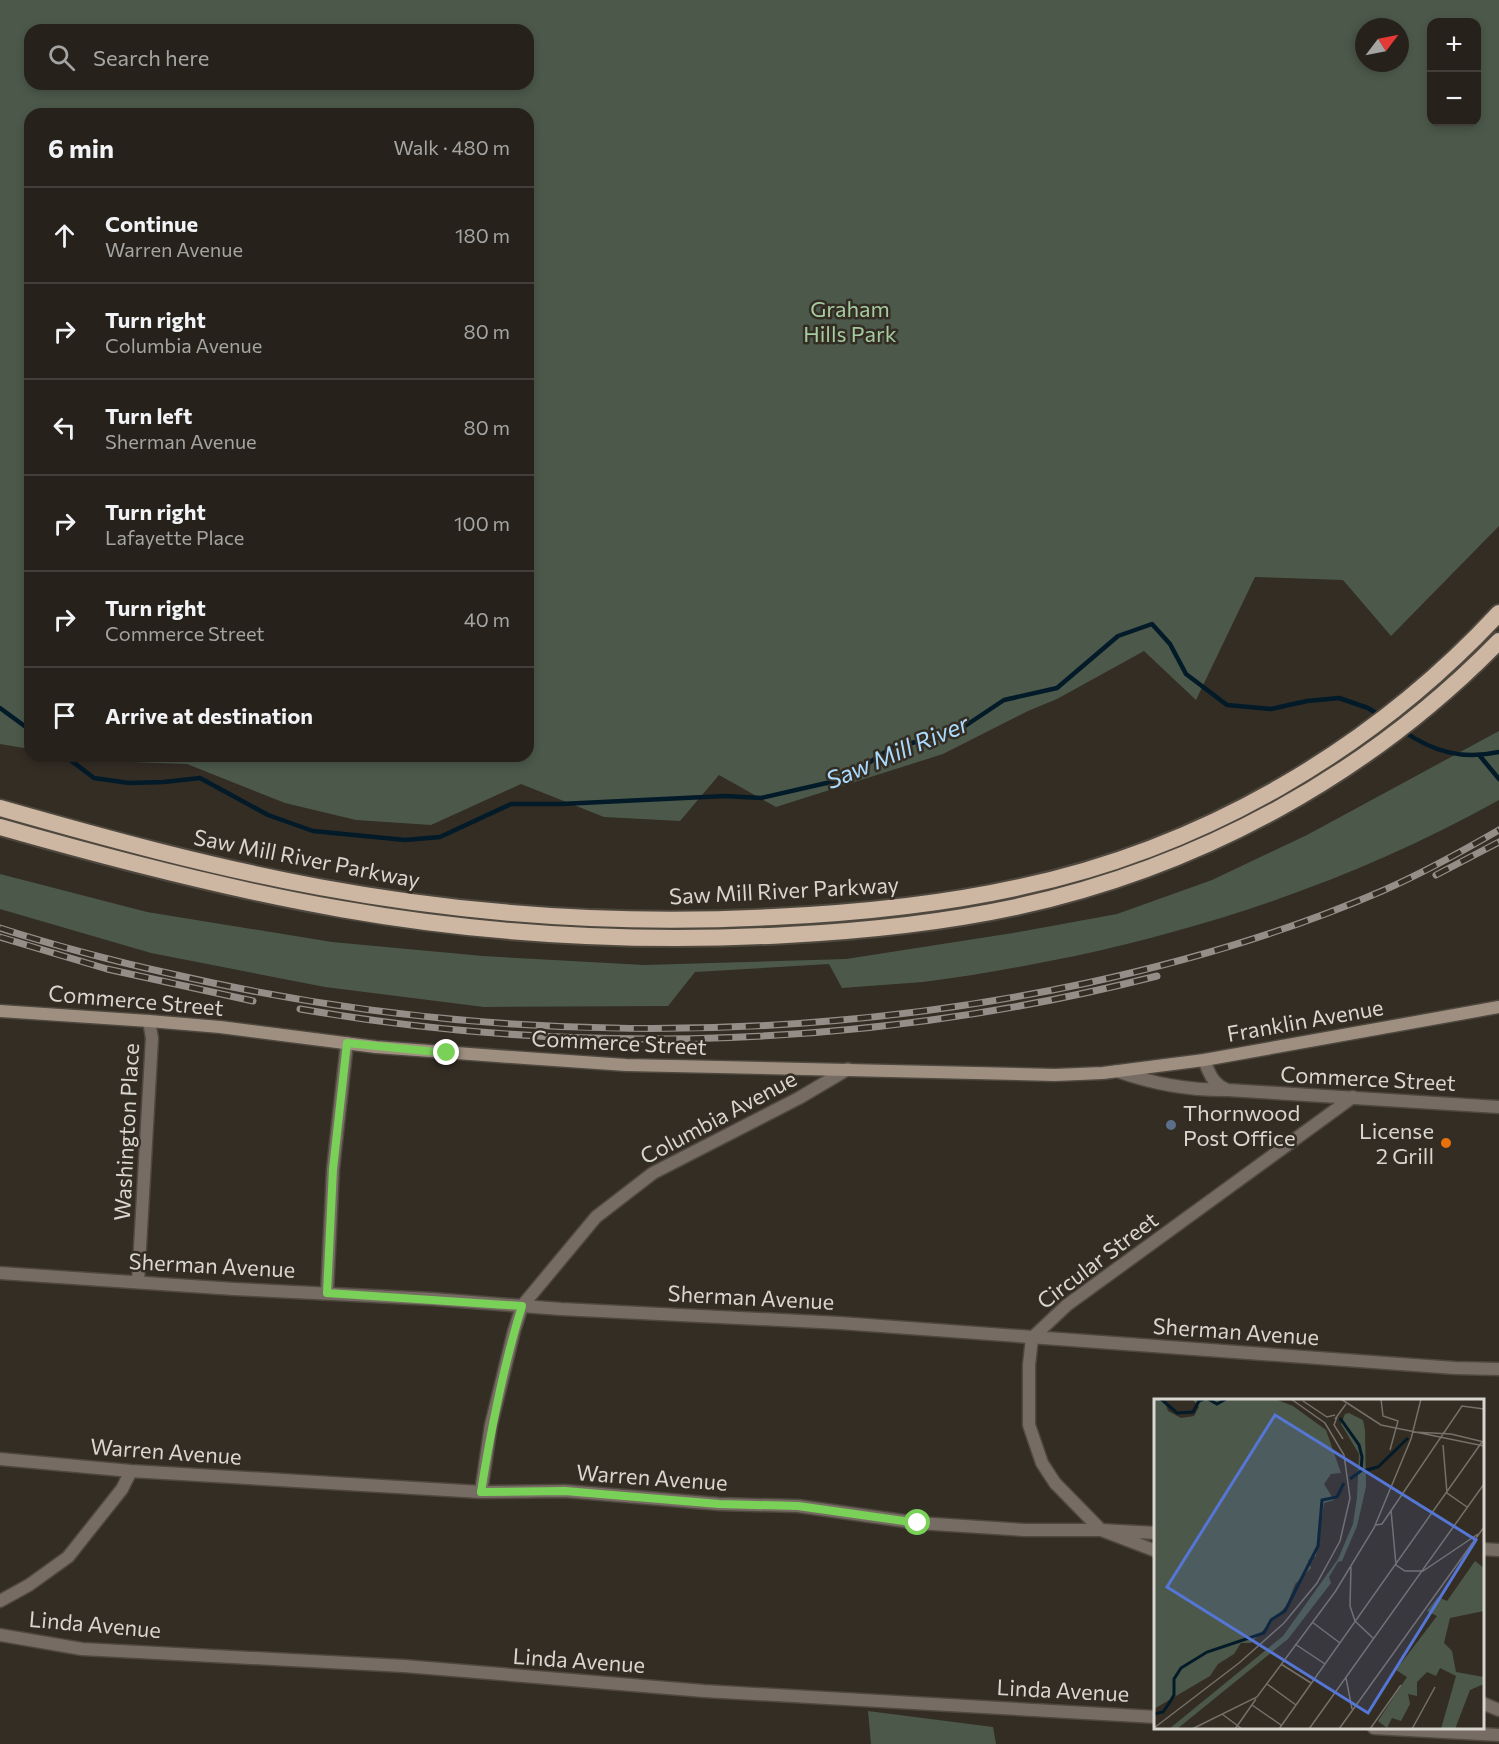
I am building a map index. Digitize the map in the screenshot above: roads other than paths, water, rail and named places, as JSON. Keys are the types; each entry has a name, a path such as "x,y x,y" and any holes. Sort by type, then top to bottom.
{"highway":[{"name":"Saw Mill River Parkway","path":"0,808 145,847 318,887 492,912 581,918 699,920 777,917 876,909 964,898 1022,887 1107,863 1190,832 1244,807 1295,779 1404,703 1458,655 1499,613"},
{"name":"Saw Mill River Parkway","path":"0,826 139,865 244,890 341,909 420,921 518,932 606,937 705,938 804,934 873,928 990,912 1049,899 1124,877 1189,853 1252,823 1312,790 1381,744 1462,677 1499,641"}],"main road":[{"name":"Franklin Avenue","path":"1117,1071 1204,1060 1499,1007"},
{"name":"Commerce Street","path":"0,1011 219,1027 447,1053 626,1065 1055,1075 1117,1071"}],"street":[{"name":"Washington Place","path":"138,1282 152,1038 149,1021"},
{"path":"327,1293 333,1169 347,1043"},
{"name":"Commerce Street","path":"1204,1060 1217,1085 1235,1091"},
{"name":"Columbia Avenue","path":"481,1492 491,1425 522,1306 596,1217 653,1173 799,1098 848,1069"},
{"name":"Commerce Street","path":"1117,1071 1146,1081 1175,1087 1499,1107"},
{"name":"Circular Street","path":"1154,1551 1101,1530 1055,1483 1042,1463 1029,1425 1029,1365 1032,1338 1067,1305 1353,1097"},
{"name":"Sherman Avenue","path":"0,1273 234,1289 840,1323 1455,1368 1499,1369"},
{"name":"Warren Avenue","path":"0,1459 131,1471 481,1492 565,1491 719,1504 798,1506 918,1523 1025,1530 1154,1533"},
{"path":"0,1601 29,1585 68,1557 122,1489 131,1471"},
{"name":"Linda Avenue","path":"0,1635 82,1648 404,1666 704,1691 1154,1717"},
{"path":"1484,1704 1499,1710"},
{"path":"1390,1729 1499,1736"}],"waterway":[{"name":"Saw Mill River","path":"73,762 94,778 129,783 200,778 268,815 313,831 405,840 440,837 511,804 561,804 725,796 761,798 844,779 893,747 953,734 1004,700 1057,688 1118,636 1152,624 1170,644 1186,674 1227,705 1271,709 1307,701 1339,698 1368,708 1396,726"},
{"name":"Saw Mill River","path":"0,708 24,726"},
{"name":"Saw Mill River","path":"1403,731 1426,744 1449,752 1473,755 1499,752"},
{"path":"1480,756 1499,779"}],"railway":[{"path":"0,928 85,953 172,974 285,997 399,1014 514,1024 629,1028 744,1026 859,1018 974,1004 1087,983 1162,965 1237,944 1346,906 1412,877 1499,830"},
{"path":"1436,875 1499,842"},
{"path":"0,937 107,969 253,1001"},
{"path":"300,1009 407,1025 514,1034 622,1039 730,1038 838,1031 946,1018 1052,1000 1157,976"}],"place":[{"name":"Thornwood Post Office","path":"1171,1125"},
{"name":"License 2 Grill","path":"1446,1143"}],"park label":[{"name":"Graham Hills Park","path":"850,320"}]}
